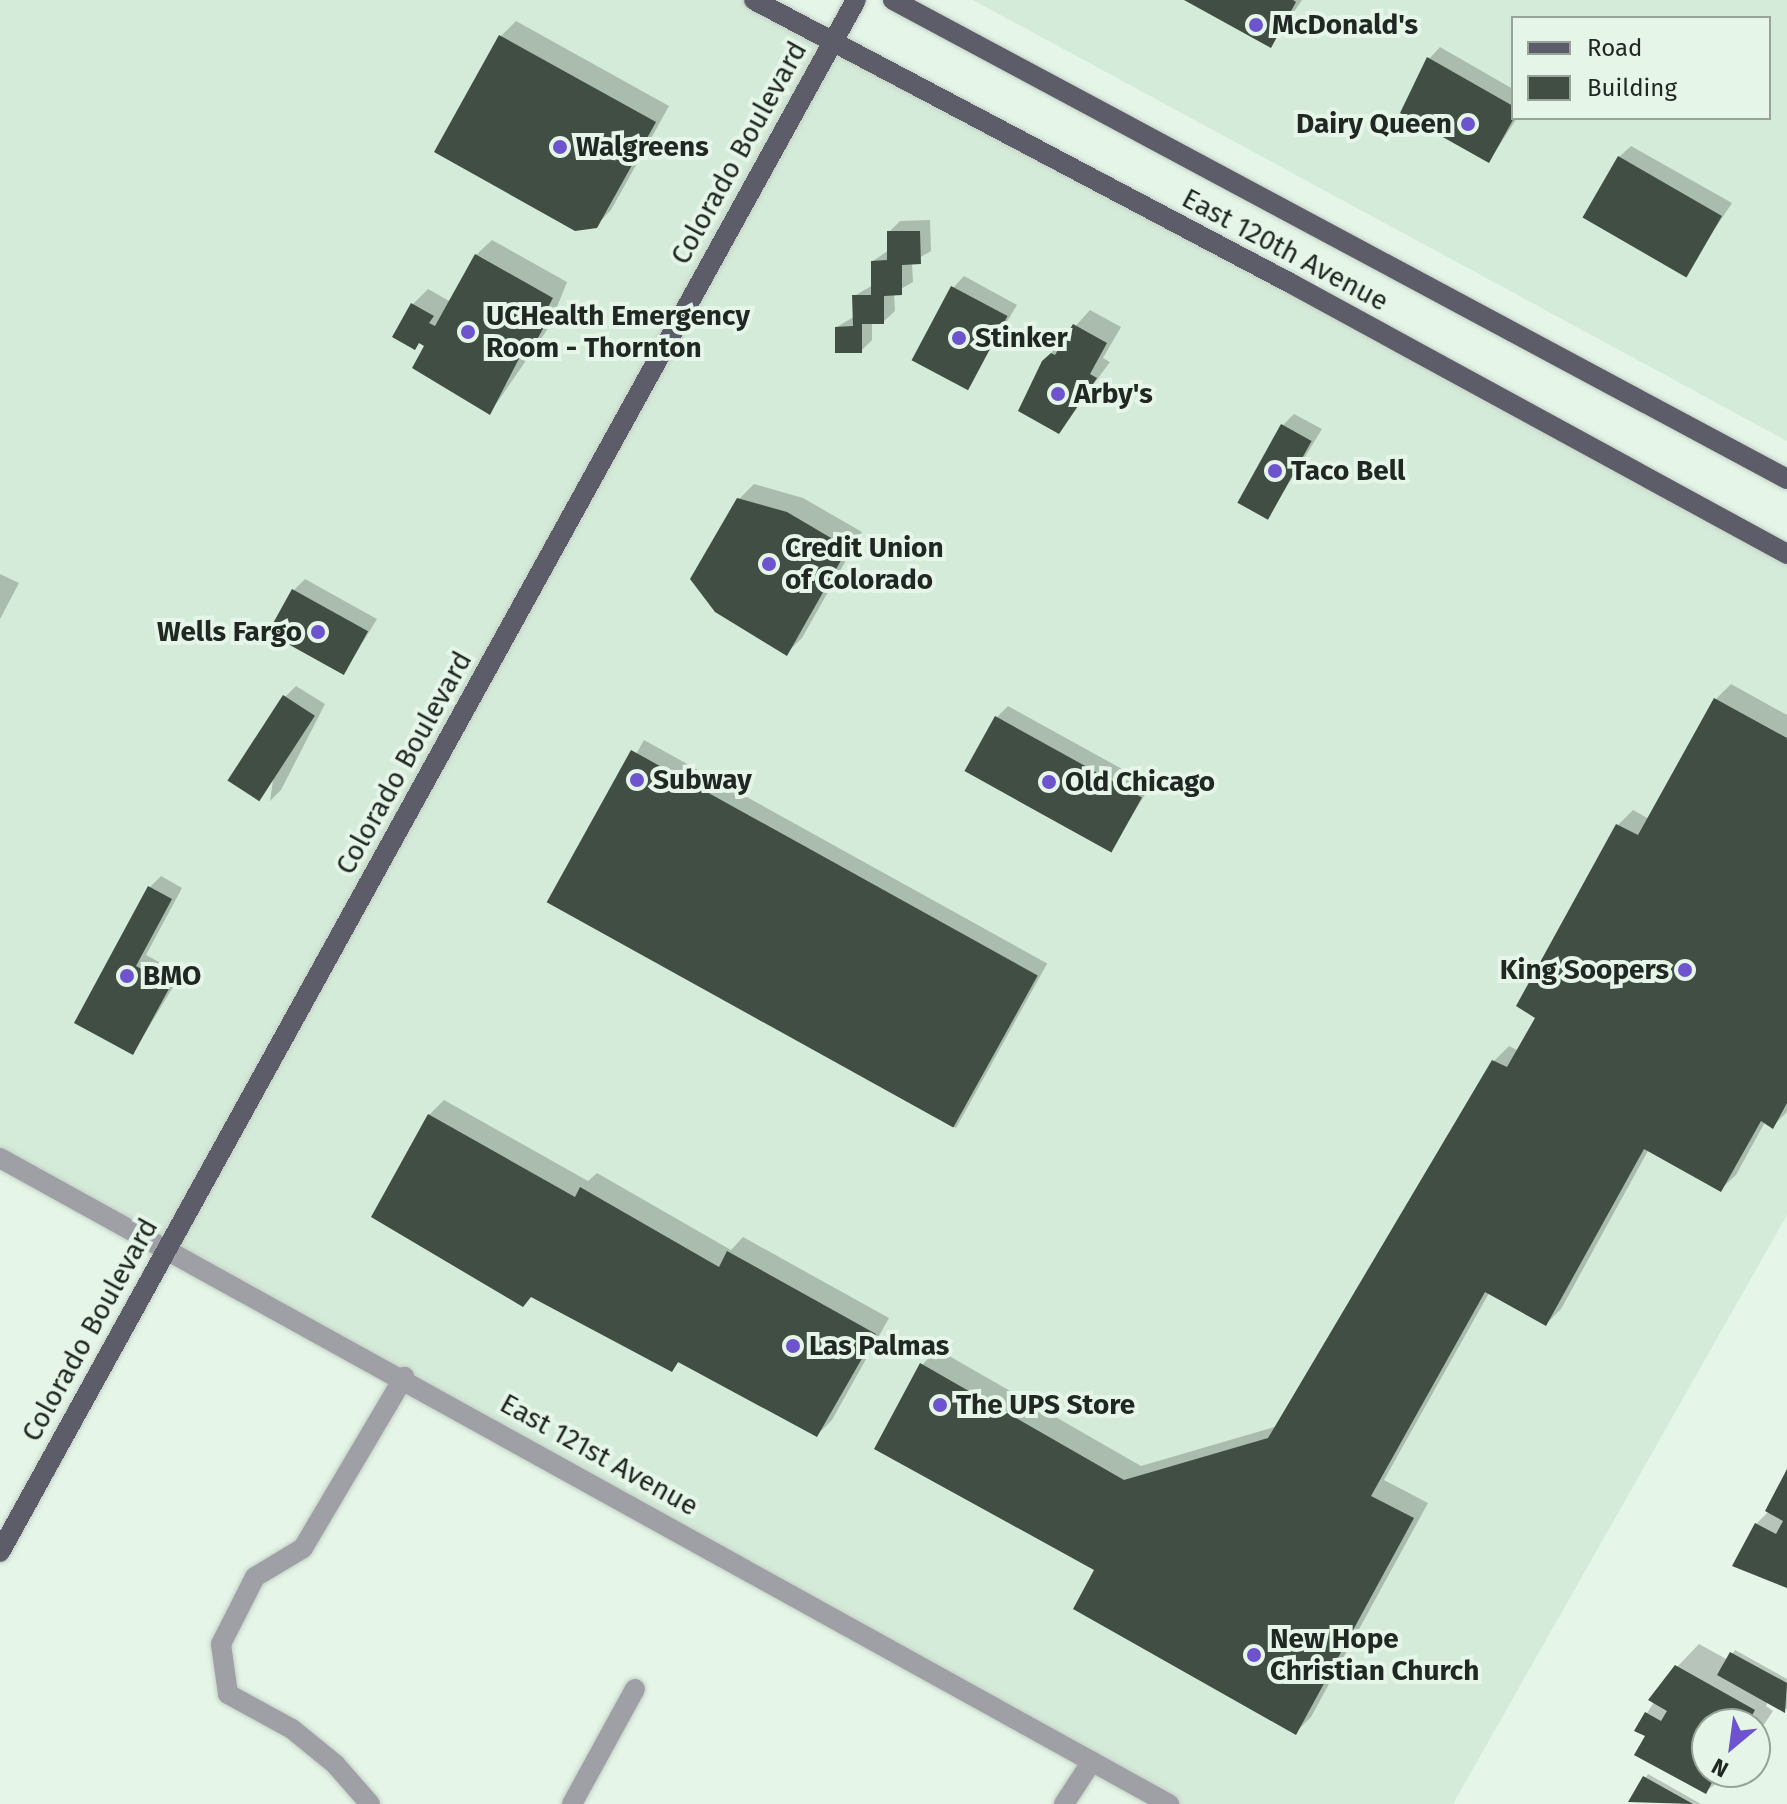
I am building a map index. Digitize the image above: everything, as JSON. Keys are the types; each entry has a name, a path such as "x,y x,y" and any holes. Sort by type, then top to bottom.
{"main road":[{"name":"East 120th Avenue","path":"754,0 1292,284 1787,554"},
{"name":"Colorado Boulevard","path":"0,1552 856,0"},
{"name":"East 120th Avenue","path":"893,0 1787,479"}],"street":[{"name":"East 121st Avenue","path":"0,1158 404,1377 1169,1804"},
{"path":"370,1804 335,1764 292,1729 228,1694 221,1644 255,1577 303,1548 404,1377"},
{"path":"572,1804 635,1689"},
{"path":"1064,1804 1092,1761"}],"shaded area":[{"path":"0,0 754,0 1740,531 1787,566 1787,1215 1453,1804 1169,1804 0,1159"},
{"path":"973,0 1787,0 1787,441"}],"building":[{"name":"McDonald's","path":"1184,0 1293,0 1296,2 1271,48"},
{"name":"Walgreens","path":"499,35 656,122 597,228 575,231 434,152"},
{"path":"1427,57 1511,105 1513,120 1489,163 1400,113"},
{"path":"1618,156 1722,216 1686,277 1582,217"},
{"path":"887,231 920,231 921,264 902,265 902,295 884,296 884,324 862,324 862,353 835,353 835,327 853,326 852,295 871,295 871,261 887,260"},
{"name":"UCHealth Emergency Room - Thornton","path":"475,254 553,298 540,322 545,325 534,345 528,341 490,415 412,368 424,346 419,343 415,350 392,337 411,303 434,316 429,323 435,326"},
{"name":"Stinker","path":"951,286 1008,316 968,390 912,360"},
{"name":"Arby's","path":"1073,324 1107,343 1090,374 1097,378 1059,434 1018,411 1042,361 1051,353 1055,355"},
{"name":"Taco Bell","path":"1281,424 1312,441 1268,520 1237,503"},
{"name":"Credit Union of Colorado","path":"737,498 787,512 848,548 787,656 715,612 690,579"},
{"name":"Wells Fargo","path":"292,589 368,631 344,675 268,633"},
{"path":"283,695 315,716 259,801 227,781"},
{"path":"1714,698 1787,738 1787,1103 1773,1129 1761,1121 1721,1192 1644,1149 1546,1326 1485,1292 1371,1496 1414,1518 1296,1735 1073,1609 1094,1570 874,1449 920,1363 1124,1480 1268,1438 1492,1060 1507,1067 1535,1018 1516,1006 1616,824 1638,835"},
{"path":"995,716 1142,797 1111,853 964,771"},
{"path":"631,750 1038,975 953,1128 547,902"},
{"name":"BMO","path":"148,886 172,899 136,966 171,985 133,1055 74,1023"},
{"path":"428,1114 575,1197 580,1187 719,1267 727,1251 876,1334 817,1437 678,1362 672,1372 531,1297 523,1307 371,1217"},
{"path":"1787,1469 1787,1588 1732,1566 1755,1523 1776,1534 1783,1521 1765,1511"},
{"path":"1730,1652 1787,1683 1785,1713 1717,1675"},
{"path":"1675,1665 1751,1708 1691,1708 1691,1786 1634,1755 1645,1736 1634,1731 1645,1712 1661,1721 1667,1711 1648,1700"},
{"path":"1643,1776 1693,1804 1628,1802"},
{"path":"1695,1788 1709,1788 1706,1794"}],"place":[{"name":"McDonald's","path":"1256,25"},
{"name":"Dairy Queen","path":"1468,124"},
{"name":"Walgreens","path":"560,147"},
{"name":"UCHealth Emergency Room - Thornton","path":"468,332"},
{"name":"Stinker","path":"959,338"},
{"name":"Arby's","path":"1058,394"},
{"name":"Taco Bell","path":"1275,471"},
{"name":"Credit Union of Colorado","path":"769,564"},
{"name":"Wells Fargo","path":"318,632"},
{"name":"Subway","path":"637,780"},
{"name":"Old Chicago","path":"1049,782"},
{"name":"King Soopers","path":"1685,970"},
{"name":"BMO","path":"127,976"},
{"name":"Las Palmas","path":"793,1346"},
{"name":"The UPS Store","path":"940,1405"},
{"name":"New Hope Christian Church","path":"1254,1655"}]}
